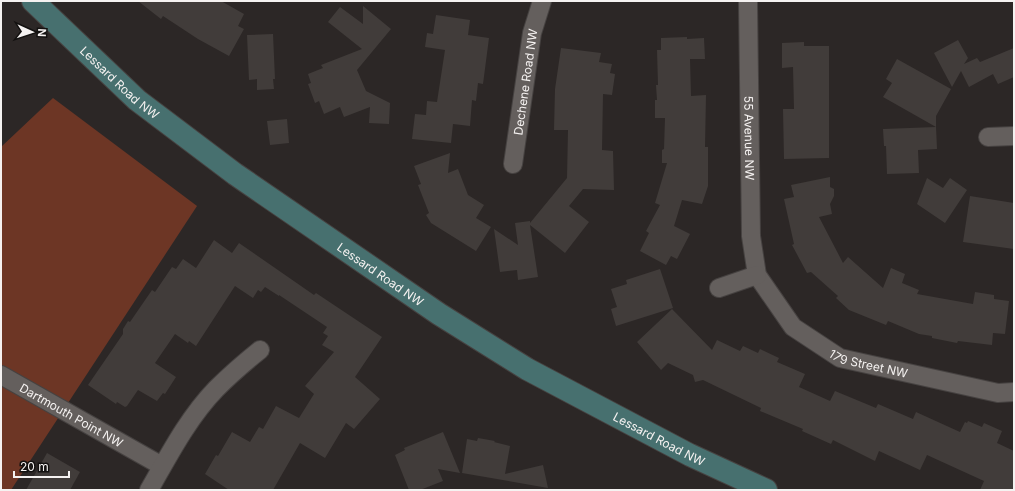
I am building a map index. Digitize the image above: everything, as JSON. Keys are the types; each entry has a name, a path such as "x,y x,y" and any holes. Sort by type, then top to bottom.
{"main road":[{"name":"Lessard Road NW","path":"33,1 137,100 236,174 439,314 534,373 690,455 766,490"}],"street":[{"name":"Dechene Road NW","path":"513,164 532,33 542,1"},
{"name":"55 Avenue NW","path":"748,1 751,236 757,275"},
{"path":"988,137 1014,136"},
{"path":"718,288 757,275"},
{"name":"179 Street NW","path":"757,275 793,327 840,358 998,393 1014,392"},
{"path":"149,490 187,425 202,405 217,388 260,350"},
{"name":"Dartmouth Point NW","path":"1,375 162,466"}],"shaded area":[{"path":"53,98 197,206 11,490 1,490 1,147"}],"building":[{"path":"138,1 221,1 244,14 238,26 244,29 229,56 198,39 163,16 161,19"},
{"path":"363,6 391,29 357,70 366,91 390,103 389,124 369,123 370,107 344,117 340,107 324,114 319,101 315,103 308,84 311,83 308,74 323,68 321,65 362,49 328,22 340,7 363,24"},
{"path":"436,15 470,20 468,35 489,38 483,84 478,83 476,101 472,100 470,126 453,124 451,143 412,139 415,114 426,115 427,101 437,102 445,50 425,47 427,33 433,34"},
{"path":"273,34 274,89 257,90 257,79 249,80 247,35"},
{"path":"687,37 687,39 704,38 705,59 690,59 691,96 706,95 705,147 708,147 708,186 702,204 682,200 674,226 690,234 677,259 671,256 666,265 640,251 649,233 646,231 660,205 655,203 667,163 662,163 665,118 655,118 655,100 657,100 656,85 658,85 657,50 661,50 661,38"},
{"path":"958,40 968,58 964,64 977,58 980,62 1014,48 1014,77 998,84 993,74 969,87 961,71 952,87 934,53"},
{"path":"804,42 804,46 829,46 829,158 784,159 783,109 794,109 793,67 782,68 782,43"},
{"path":"561,48 601,53 599,62 612,64 610,73 615,74 612,95 603,94 602,150 613,151 614,190 583,189 569,206 589,222 565,253 530,225 538,277 518,280 517,270 500,272 494,229 518,245 515,223 530,221 530,223 567,178 568,130 554,130 555,89"},
{"path":"897,59 951,89 936,116 936,127 883,97 892,83 886,79"},
{"path":"287,119 289,143 270,145 267,121"},
{"path":"936,127 937,149 918,150 919,173 887,174 886,146 884,146 883,129"},
{"path":"450,153 448,173 458,169 468,195 484,205 476,218 491,227 476,251 431,223 426,215 429,213 418,185 421,184 414,166"},
{"path":"830,177 830,187 834,189 834,196 830,204 832,214 819,217 843,263 848,257 883,288 891,268 905,274 902,283 919,290 917,294 973,304 975,292 994,295 994,299 1009,301 1005,334 993,333 992,345 958,341 957,343 919,334 888,321 886,325 849,310 836,298 838,296 811,272 807,273 792,245 794,244 784,199 794,197 791,185"},
{"path":"927,178 943,188 950,178 967,190 945,223 917,204"},
{"path":"970,196 1014,203 1014,249 963,242"},
{"path":"214,240 232,253 239,243 314,295 316,293 382,337 355,377 380,399 354,429 346,423 325,458 300,443 273,490 229,490 205,474 216,455 218,456 232,432 250,442 259,427 263,429 276,406 299,418 314,394 305,386 334,352 322,345 328,336 323,333 327,327 265,287 261,292 258,290 253,298 235,286 196,346 189,341 188,343 175,334 155,363 176,377 165,394 163,393 157,401 138,390 125,407 117,402 116,404 88,385 123,334 123,329 128,321 130,322 152,290 155,292 172,267 176,269 183,259 196,268"},
{"path":"660,269 673,308 616,326 611,309 617,307 611,289 627,284 626,280"},
{"path":"672,309 712,350 717,340 740,351 743,346 758,353 760,349 779,358 777,362 805,374 799,387 830,401 835,391 876,408 878,404 913,419 916,412 960,432 965,422 967,423 968,421 982,427 984,423 1002,431 997,443 1014,451 1014,490 980,490 984,481 927,455 920,470 879,451 875,461 833,440 831,444 802,431 803,429 760,411 761,408 703,380 695,382 693,375 668,363 661,370 637,342"},
{"path":"443,432 460,473 438,469 443,481 420,490 409,490 395,455 405,450 404,448"},
{"path":"478,438 495,441 494,442 510,446 505,474 543,465 548,488 462,473 467,439 477,441"},
{"path":"47,453 80,472 70,490 26,490"}]}
